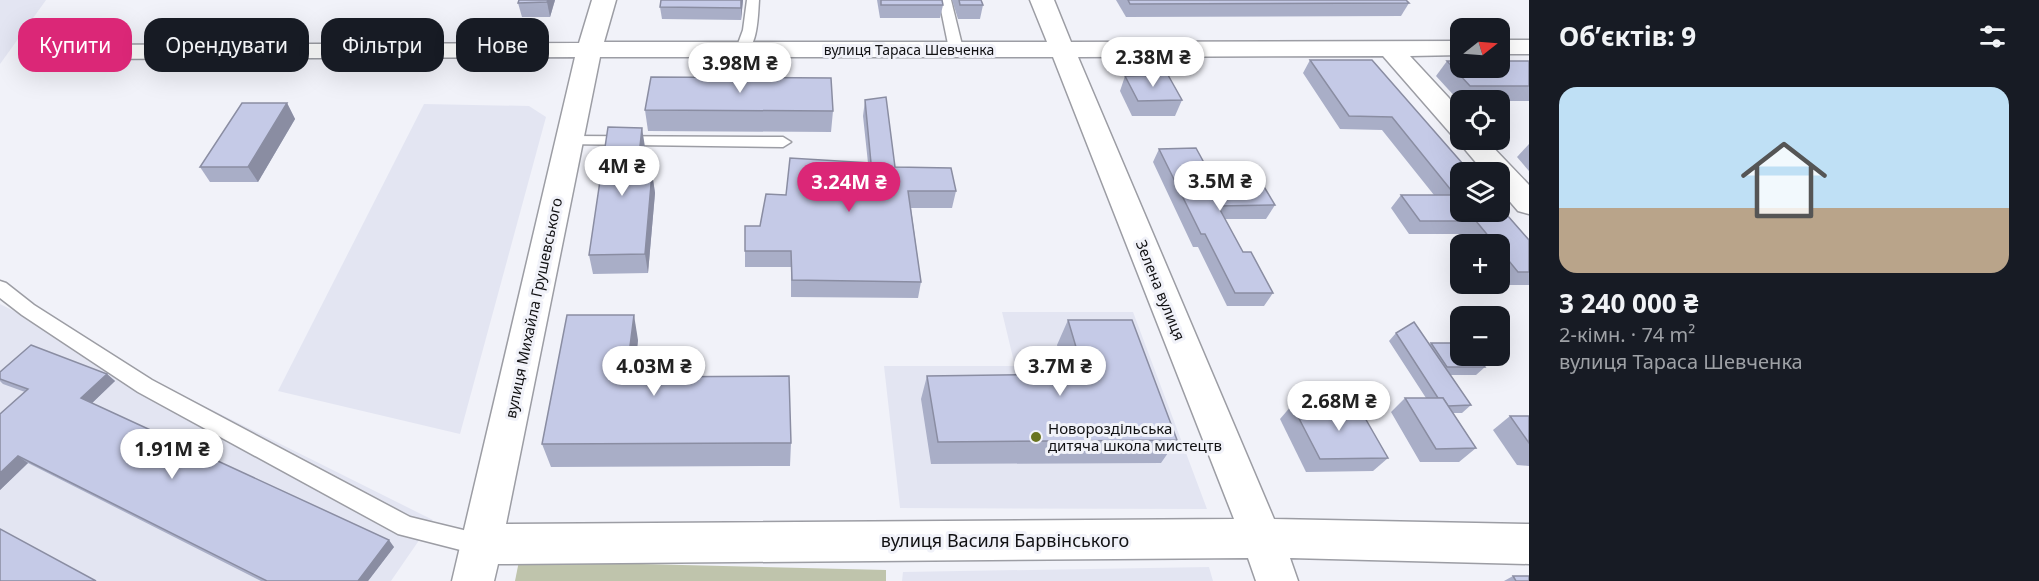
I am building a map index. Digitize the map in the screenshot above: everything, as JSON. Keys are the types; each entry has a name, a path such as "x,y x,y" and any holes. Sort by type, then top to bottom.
{"street":[{"name":"вулиця Михайла Грушевського","path":"477,563 569,141 590,48 604,0"},
{"name":"Зелена вулиця","path":"1042,0 1262,538 1277,581"},
{"path":"1510,47 1529,47"},
{"name":"вулиця Тараса Шевченка","path":"132,52 590,48 956,50 1450,48"},
{"path":"1390,48 1450,116"},
{"path":"1481,150 1529,204"},
{"name":"вулиця Василя Барвінського","path":"477,563 1262,538 1529,544"}],"lane":[{"path":"743,49 750,30 753,0"},
{"path":"945,0 956,50"},
{"path":"569,141 783,142"},
{"path":"0,288 28,310 145,386 477,563"}],"shaded area":[{"path":"0,0 46,0 33,18 18,18 18,39 0,64"},
{"path":"424,104 529,106 546,117 460,434 278,391"},
{"path":"0,304 433,520 391,581 0,581"},
{"name":"Новороздільська дитяча школа мистецтв","path":"1002,312 1133,312 1207,509 900,508 884,366 1015,366"},
{"path":"1209,567 1213,581 902,581 903,572"}],"green space":[{"path":"519,561 886,570 886,581 515,581"}],"building":[{"path":"519,0 548,0 547,2 518,3"},
{"path":"661,0 741,0 741,8 660,7"},
{"path":"881,0 942,0 943,5 881,5"},
{"path":"959,0 981,0 983,5 960,5"},
{"path":"1128,0 1406,0 1409,3 1130,4"},
{"path":"1310,60 1372,60 1461,162 1450,162 1450,189 1392,117 1349,116"},
{"path":"1510,61 1529,61 1529,86 1470,86 1463,78 1510,78"},
{"path":"1168,75 1182,100 1138,101 1125,76"},
{"path":"651,77 831,78 833,111 645,110"},
{"path":"886,97 895,167 951,168 956,191 908,191 921,282 792,280 791,251 745,251 745,226 760,226 766,194 786,195 790,158 871,163 865,100"},
{"path":"242,103 287,103 248,167 200,167"},
{"path":"608,127 642,128 637,173 652,173 645,254 589,255"},
{"path":"1196,148 1208,170 1254,170 1275,205 1218,206 1243,252 1251,252 1273,293 1235,293 1205,234 1201,234 1159,149"},
{"path":"1401,195 1450,195 1450,221 1420,221"},
{"path":"1510,218 1529,240 1529,272 1518,272 1510,262 1510,234 1487,234 1477,222 1510,222"},
{"path":"567,315 634,315 626,377 789,376 791,443 542,444"},
{"path":"1068,320 1132,320 1177,440 938,442 927,376 1084,374"},
{"path":"1414,322 1471,405 1448,406 1443,398 1438,398 1396,333"},
{"path":"1431,343 1450,343 1450,366 1485,367 1447,367"},
{"path":"31,345 107,374 81,398 389,540 358,581 267,581 18,456 0,473 0,414 28,389 0,379 0,372"},
{"path":"1405,398 1443,398 1476,448 1436,449"},
{"path":"1357,404 1388,458 1320,459 1292,405"},
{"path":"1510,416 1529,416 1529,443"},
{"path":"0,529 96,581 0,581"},
{"path":"1513,576 1529,576 1529,581 1516,581"}],"place":[{"name":"Новороздільська дитяча школа мистецтв","path":"1036,437"}]}
